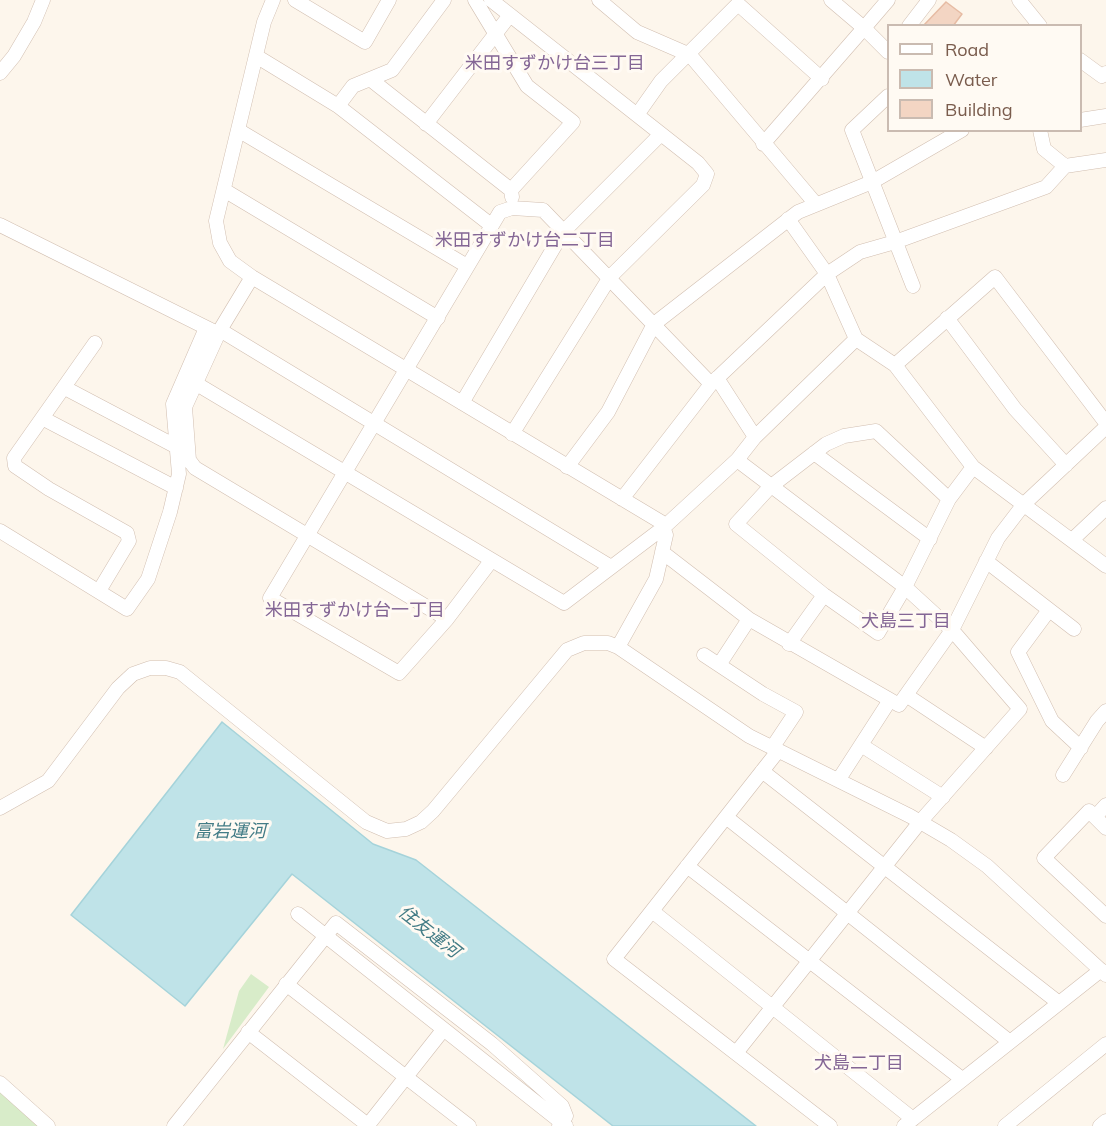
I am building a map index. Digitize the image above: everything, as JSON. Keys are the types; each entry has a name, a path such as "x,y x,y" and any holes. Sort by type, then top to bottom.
{"street":[{"path":"0,73 14,56 34,22 43,0"},
{"path":"273,0 264,22 216,221 220,243 230,261 252,277 661,522 666,535 656,579 618,647"},
{"path":"295,0 365,42 389,0"},
{"path":"338,106 353,86 392,70 444,0"},
{"path":"475,0 527,87 573,122 512,190 512,208"},
{"path":"492,0 661,134 707,174 704,185 610,277 512,434"},
{"path":"599,0 637,32 690,55 815,203"},
{"path":"831,0 887,51"},
{"path":"763,144 822,79 888,0"},
{"path":"911,24 929,0"},
{"path":"1019,0 1038,24"},
{"path":"637,115 661,81 690,55 739,2 822,79"},
{"path":"426,124 510,15"},
{"path":"256,56 338,106 491,225"},
{"path":"1082,61 1102,76 1106,73"},
{"path":"370,80 512,190"},
{"path":"887,97 852,130 913,286"},
{"path":"1082,120 1106,116"},
{"path":"238,130 467,266"},
{"path":"567,467 608,412 654,324 788,219 815,203 872,182 959,132"},
{"path":"1040,132 1044,149 1065,166"},
{"path":"462,404 563,232 661,134"},
{"path":"621,499 714,381 827,274 860,252 895,242 1046,187 1065,166 1106,160"},
{"path":"224,190 438,318"},
{"path":"490,561 447,619 399,673 270,598 408,371 500,212 512,208 543,210 654,324 714,381 755,437"},
{"path":"788,219 827,274 856,339 895,365 974,467 1106,566"},
{"path":"0,225 215,330 375,423 611,567"},
{"path":"0,531 127,609 148,579 176,488 179,474 173,404 215,330 252,277"},
{"path":"662,552 749,619 899,705 952,630 999,538 1024,504 1106,425 995,277 895,365"},
{"path":"946,318 1015,409 1066,465"},
{"path":"215,330 185,407 189,460 195,468 447,619"},
{"path":"195,383 490,561 564,603 663,528 737,460 755,437 856,339"},
{"path":"95,343 44,419 14,458 15,466 49,489 127,533 129,540 99,591"},
{"path":"64,388 177,447"},
{"path":"44,419 176,488"},
{"path":"950,498 876,431 844,436 814,453 770,487 736,524 824,596 878,633 905,587 950,498 974,467"},
{"path":"814,453 930,539"},
{"path":"736,1053 920,822 1020,709 952,630 905,587 737,460"},
{"path":"1072,540 1106,508"},
{"path":"986,561 1074,629"},
{"path":"789,644 824,596"},
{"path":"1049,610 1018,652 1052,720 1081,748"},
{"path":"719,665 749,619"},
{"path":"0,808 48,781 118,688 133,674 150,668 166,668 180,672 366,822 387,831 406,829 421,822 433,811 567,650 584,643 608,643 618,647 749,736 920,822 987,866 1103,972 908,1122 773,1007 652,911"},
{"path":"704,655 763,694 796,712 762,771 614,959 830,1126"},
{"path":"906,695 986,748"},
{"path":"838,779 890,700"},
{"path":"1063,775 1096,721 1106,711"},
{"path":"861,745 942,796"},
{"path":"762,771 1059,1004"},
{"path":"1095,817 1106,806"},
{"path":"1106,828 1089,811 1044,858 1106,916"},
{"path":"726,817 1010,1042"},
{"path":"687,866 962,1079"},
{"path":"174,1126 324,935 336,923 436,1000 562,1106 566,1116 562,1125 324,935 298,914"},
{"path":"286,984 469,1126"},
{"path":"248,1032 369,1126 443,1030"},
{"path":"1005,1126 1106,1044"},
{"path":"0,1083 48,1126"},
{"path":"1100,1126 1106,1121"}],"green space":[{"path":"251,974 269,987 223,1049 239,991"},
{"path":"0,1083 48,1126 0,1126"}],"water":[{"name":"富岩運河","path":"222,722 373,844 416,860 756,1126 613,1126 292,874 185,1006 71,915"}],"building":[{"path":"946,2 962,14 954,24 925,24"}],"district":[{"name":"米田すずかけ台三丁目","path":"555,64"},
{"name":"米田すずかけ台二丁目","path":"525,241"},
{"name":"米田すずかけ台一丁目","path":"355,611"},
{"name":"犬島三丁目","path":"906,622"},
{"name":"犬島二丁目","path":"859,1064"}],"water label":[{"name":"住友運河","path":"429,932"}]}
